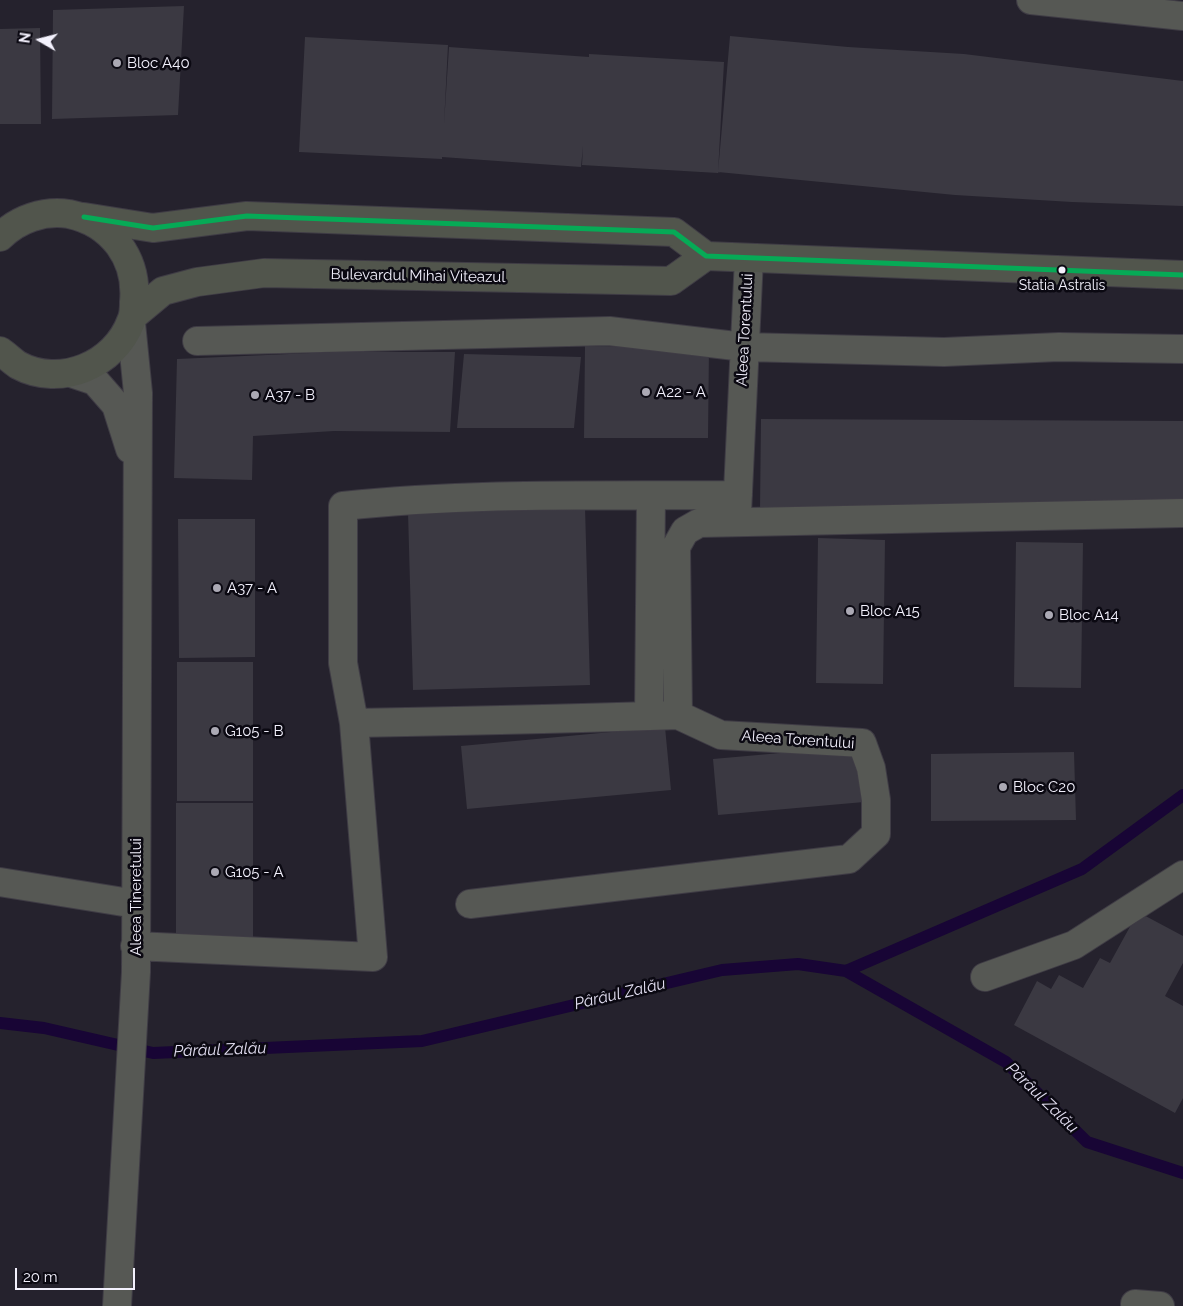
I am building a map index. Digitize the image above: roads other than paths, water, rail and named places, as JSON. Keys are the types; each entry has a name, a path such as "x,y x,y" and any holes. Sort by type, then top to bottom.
{"main road":[{"path":"0,218 59,212 153,228 247,216 674,232 706,256 1183,275"},
{"path":"0,237 9,228 33,216"},
{"path":"0,351 18,365 44,373 71,373 96,364 117,346 132,320 136,286 128,257 110,233 84,217"},
{"name":"Bulevardul Mihai Viteazul","path":"132,320 163,291 197,282 264,273 671,281 706,256"}],"street":[{"path":"1031,0 1183,16"},
{"name":"Aleea Torentului","path":"737,509 750,258"},
{"name":"Aleea Tineretului","path":"117,1306 130,1078 136,904 138,393 132,320"},
{"path":"197,340 609,331 744,347 944,352 1058,347 1183,349"},
{"name":"Aleea Tineretului","path":"71,373 95,381 116,405 127,437 137,487"},
{"path":"649,716 651,496"},
{"path":"135,959 373,957 354,723 343,663 343,506 405,500 651,496 737,509 1183,513"},
{"path":"354,723 559,720 678,715 676,547 685,531 699,523 737,509"},
{"name":"Aleea Torentului","path":"470,904 849,859 876,834 876,800 872,768 862,743 721,735 678,715"},
{"path":"985,977 1074,944 1183,875"},
{"path":"0,882 136,904"}],"waterway":[{"path":"846,971 1082,869 1183,795"},
{"name":"Pârâul Zalău","path":"0,1023 44,1028 153,1053 422,1041 722,970 798,964 846,971 1006,1062 1087,1142 1183,1173"}],"place":[{"name":"Bloc A40","path":"117,63"},
{"name":"Statia Astralis","path":"1062,270"},
{"name":"A22 - A","path":"646,392"},
{"name":"A37 - B","path":"255,395"},
{"name":"A37 - A","path":"217,588"},
{"name":"Bloc A15","path":"850,611"},
{"name":"Bloc A14","path":"1049,615"},
{"name":"G105 - B","path":"215,731"},
{"name":"Bloc C20","path":"1003,787"},
{"name":"G105 - A","path":"215,872"}]}
